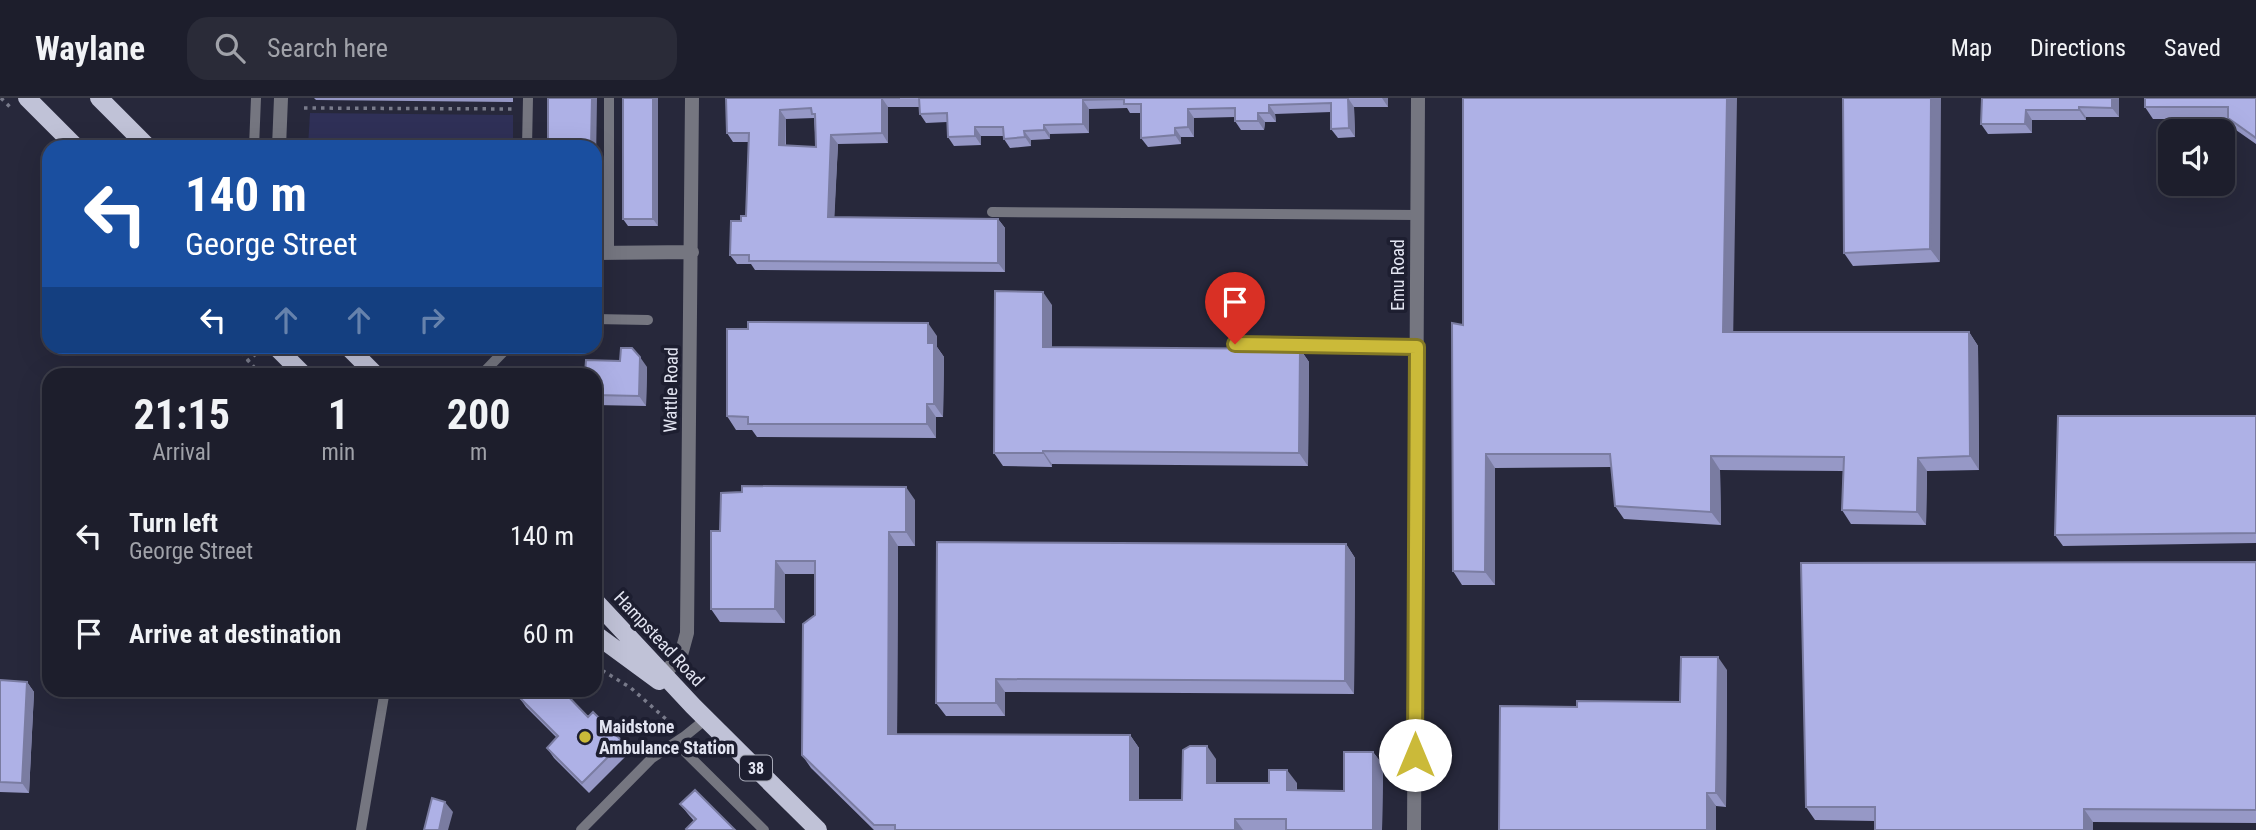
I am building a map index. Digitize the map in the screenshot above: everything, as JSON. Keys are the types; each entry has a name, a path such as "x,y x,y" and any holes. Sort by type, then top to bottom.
{"main road":[{"path":"27,98 69,140"},
{"path":"99,98 141,140"},
{"path":"273,354 294,368"},
{"path":"355,354 368,368"},
{"name":"Hampstead Road","path":"602,608 693,706 818,830"},
{"name":"Hampstead Road","path":"602,639 693,706"}],"street":[{"path":"279,140 281,98"},
{"name":"Wattle Road","path":"664,674 681,655 687,634 692,98"},
{"name":"Emu Road","path":"1414,830 1418,98"},
{"path":"602,253 692,253"},
{"path":"1235,344 1417,347"}],"lane":[{"path":"254,140 256,98"},
{"path":"602,253 609,98"},
{"path":"527,140 528,104"},
{"path":"992,212 1418,215"},
{"path":"602,319 648,320"},
{"path":"488,368 501,354"},
{"path":"361,830 384,697"},
{"path":"581,830 652,758 681,740 706,719"},
{"path":"681,740 764,830"}],"path":[{"path":"304,108 528,104"},
{"path":"242,354 254,368"},
{"path":"247,362 256,354"},
{"path":"602,670 640,694 681,740"}],"shaded area":[{"path":"310,113 513,115 513,140 308,140"}],"building":[{"path":"548,98 592,98 591,140 548,140"},
{"path":"623,98 653,98 653,219 623,219"},
{"path":"726,98 882,98 882,133 831,135 828,217 998,219 998,263 749,261 749,255 730,255 731,221 741,221 741,216 746,216 749,133 727,133","holes":["811,108 812,114 815,114 816,147 779,145 780,110"]},
{"path":"919,98 1348,98 1349,128 1331,129 1331,103 1269,105 1269,113 1258,113 1258,121 1235,121 1235,108 1188,109 1188,127 1175,128 1175,135 1141,138 1141,104 1124,104 1124,99 1083,100 1083,124 1044,125 1044,130 1024,131 1025,137 1004,139 1003,127 975,127 975,136 948,137 947,113 920,114"},
{"path":"1463,98 1727,98 1723,332 1969,332 1970,456 1918,458 1917,512 1842,510 1844,457 1711,456 1711,512 1615,506 1610,454 1486,454 1485,572 1453,571 1452,323 1463,325"},
{"path":"1843,98 1931,98 1930,249 1844,253"},
{"path":"1982,98 2112,98 2112,108 2026,110 2025,124 1981,124"},
{"path":"2145,98 2256,98 2256,138 2235,123 2235,119 2228,118 2228,107 2145,107"},
{"path":"995,291 1043,292 1043,347 1300,349 1299,453 994,453"},
{"path":"748,322 928,323 928,343 934,343 934,404 927,404 927,424 748,424 748,417 727,416 727,329 748,329"},
{"path":"621,348 632,348 640,357 639,396 602,395 602,368 585,368 586,360 620,361"},
{"path":"2058,416 2256,416 2256,533 2055,535"},
{"path":"742,486 906,487 906,532 889,532 888,734 1130,735 1130,800 1182,800 1183,750 1190,746 1207,746 1207,783 1269,783 1269,770 1287,770 1287,790 1344,791 1344,752 1373,752 1373,830 1286,830 1286,819 1235,819 1235,830 895,830 895,825 874,825 802,755 803,624 815,615 815,561 776,561 775,609 711,609 711,531 720,531 721,493 742,492"},
{"path":"937,542 1346,544 1345,681 996,679 996,703 936,703"},
{"path":"2256,562 2256,810 2084,809 2084,830 1875,830 1875,807 1806,807 1801,563"},
{"path":"1681,657 1718,657 1716,793 1707,793 1707,830 1499,830 1500,706 1577,707 1577,701 1680,702"},
{"path":"0,680 27,682 22,783 0,782"},
{"name":"Maidstone Ambulance Station","path":"519,697 569,697 588,717 593,712 623,742 582,783 547,748 558,736"},
{"path":"695,790 735,830 686,829 696,819 680,804"},
{"path":"432,798 445,802 439,830 424,830"}],"place":[{"name":"Maidstone Ambulance Station","path":"585,737"}],"route":[{"path":"1235,344 1417,347 1415,755"}]}
